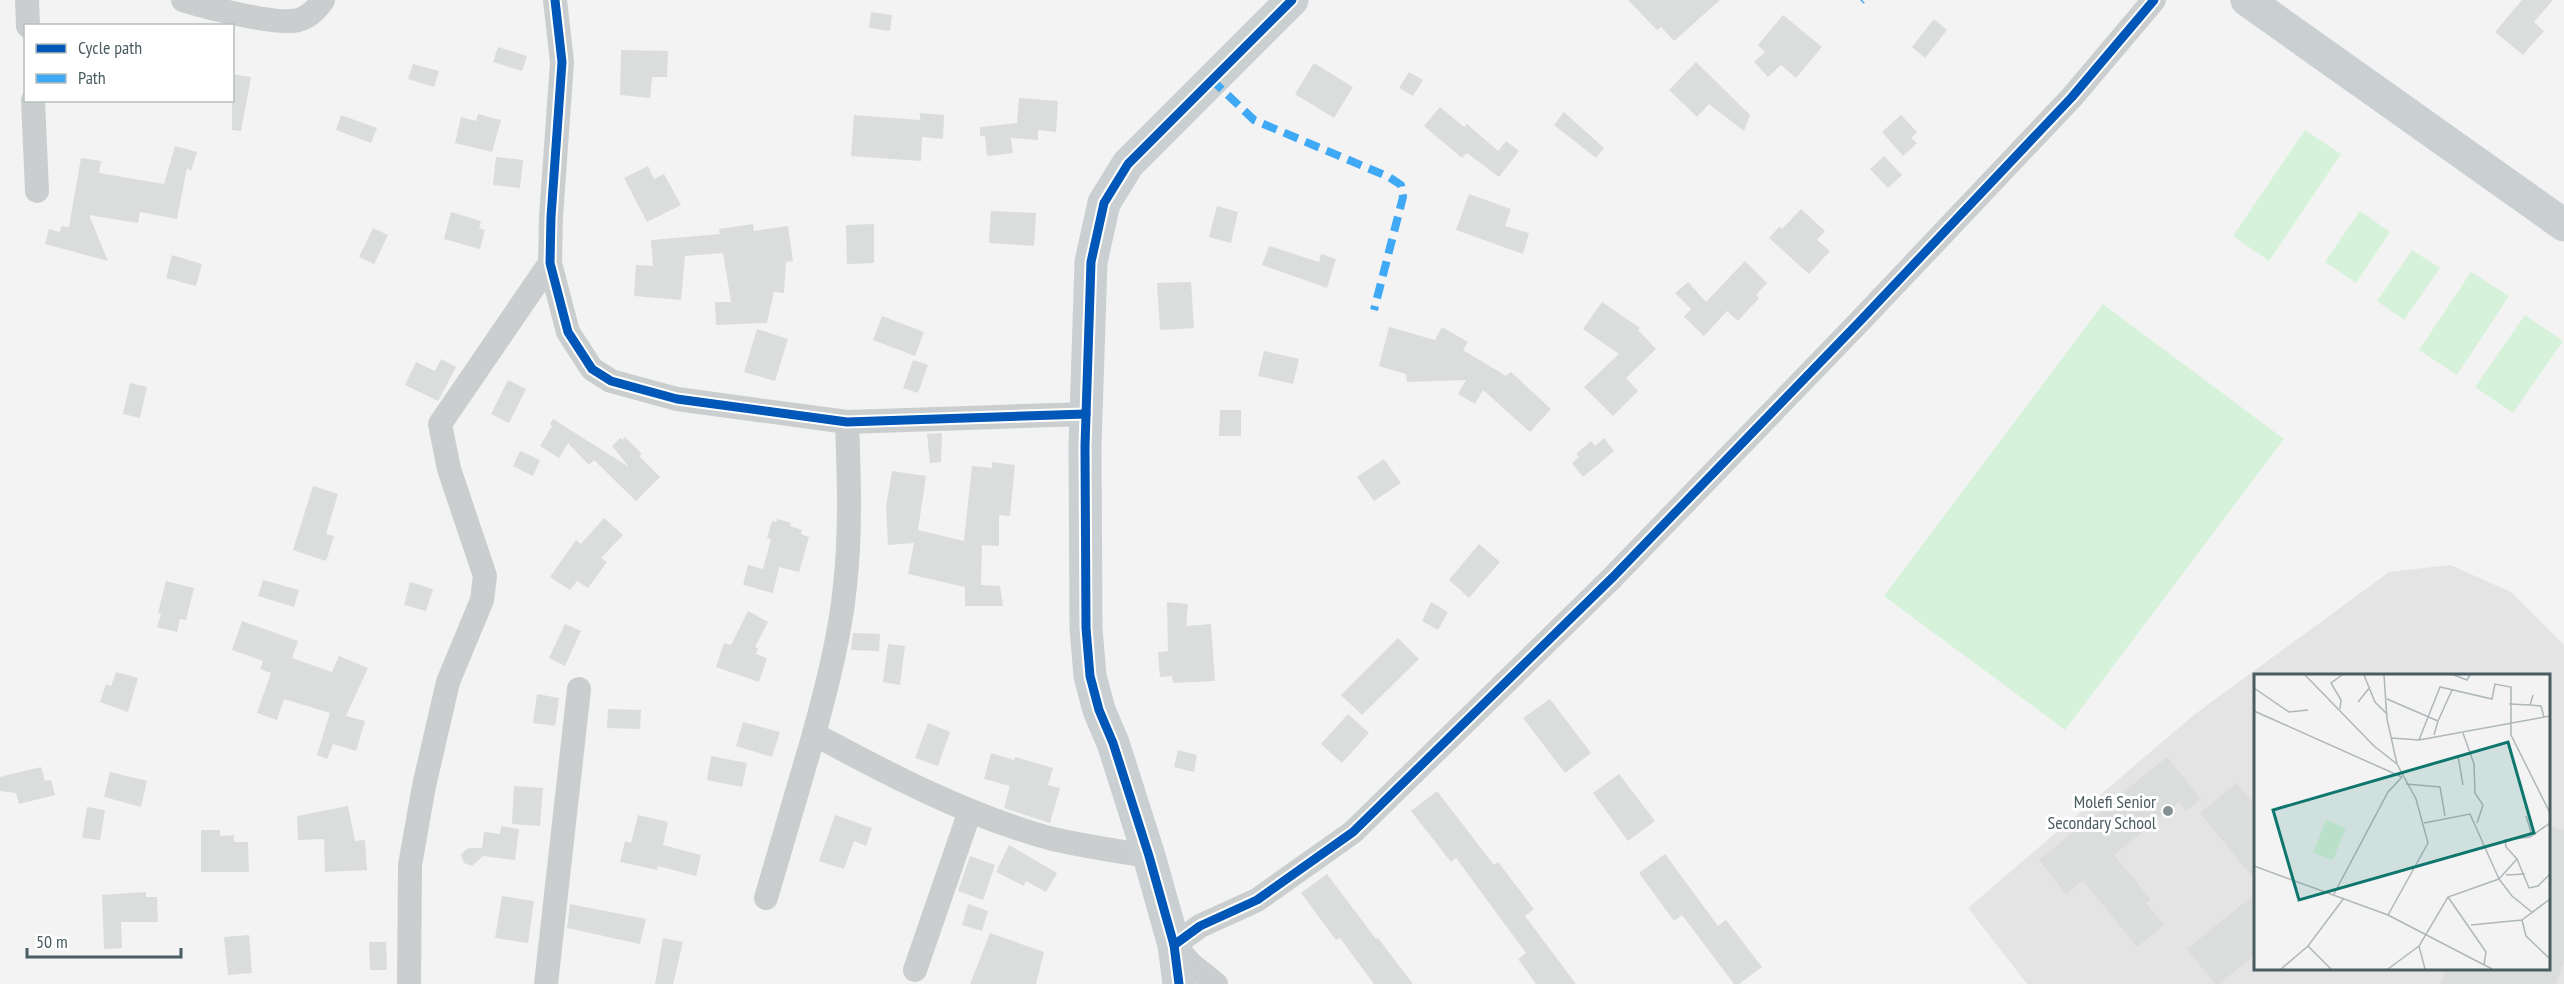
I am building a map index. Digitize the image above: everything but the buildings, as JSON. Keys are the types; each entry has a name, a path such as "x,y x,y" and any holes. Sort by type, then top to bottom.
{"street":[{"path":"27,0 28,24"},
{"path":"183,0 269,20 297,21 317,10 323,0"},
{"path":"555,0 562,62 550,263 568,332 592,369 611,381 677,399 847,422 1086,414"},
{"path":"1179,984 1174,945 1149,856 1113,743 1099,710 1090,676 1086,627 1086,414 1091,262 1104,203 1128,164 1292,0"},
{"path":"1174,945 1200,926 1257,900 1353,832 1612,578 1861,320 2072,97 2154,0"},
{"path":"2247,0 2564,225"},
{"path":"33,102 37,191"},
{"path":"409,984 410,865 424,786 448,682 482,600 485,576 449,469 440,424 550,263"},
{"path":"766,898 814,734 827,682 845,588 849,544 847,422"},
{"path":"546,984 579,689"},
{"path":"814,734 902,780 970,811 1049,837 1095,848 1149,856"},
{"path":"915,970 970,811"},
{"path":"1174,945 1191,964 1216,984"}],"shaded area":[{"name":"Molefi Senior Secondary School","path":"2450,565 2511,592 2564,645 2564,984 2027,984 1968,908 2195,714 2389,572"}],"green space":[{"path":"2305,130 2341,154 2269,261 2233,236"},
{"path":"2360,211 2390,232 2356,283 2325,262"},
{"path":"2412,250 2440,268 2404,320 2377,301"},
{"path":"2471,272 2509,296 2457,375 2419,350"},
{"path":"2103,304 2284,439 2065,730 1884,596"},
{"path":"2525,315 2563,341 2513,413 2475,387"}],"marked path":[{"path":"1211,79 1254,120 1389,177 1401,185 1403,197 1374,310"}],"cycle path":[{"path":"555,0 562,62 550,263 568,332 592,369 611,381 677,399 847,422 1086,414"},
{"path":"1179,984 1174,945 1149,856 1113,743 1099,710 1090,676 1086,628 1085,446 1091,262 1104,203 1128,164 1292,0"},
{"path":"1174,945 1200,926 1257,900 1353,832 1612,578 1861,320 2072,97 2154,0"}],"place":[{"name":"Molefi Senior Secondary School","path":"2168,811"}]}
